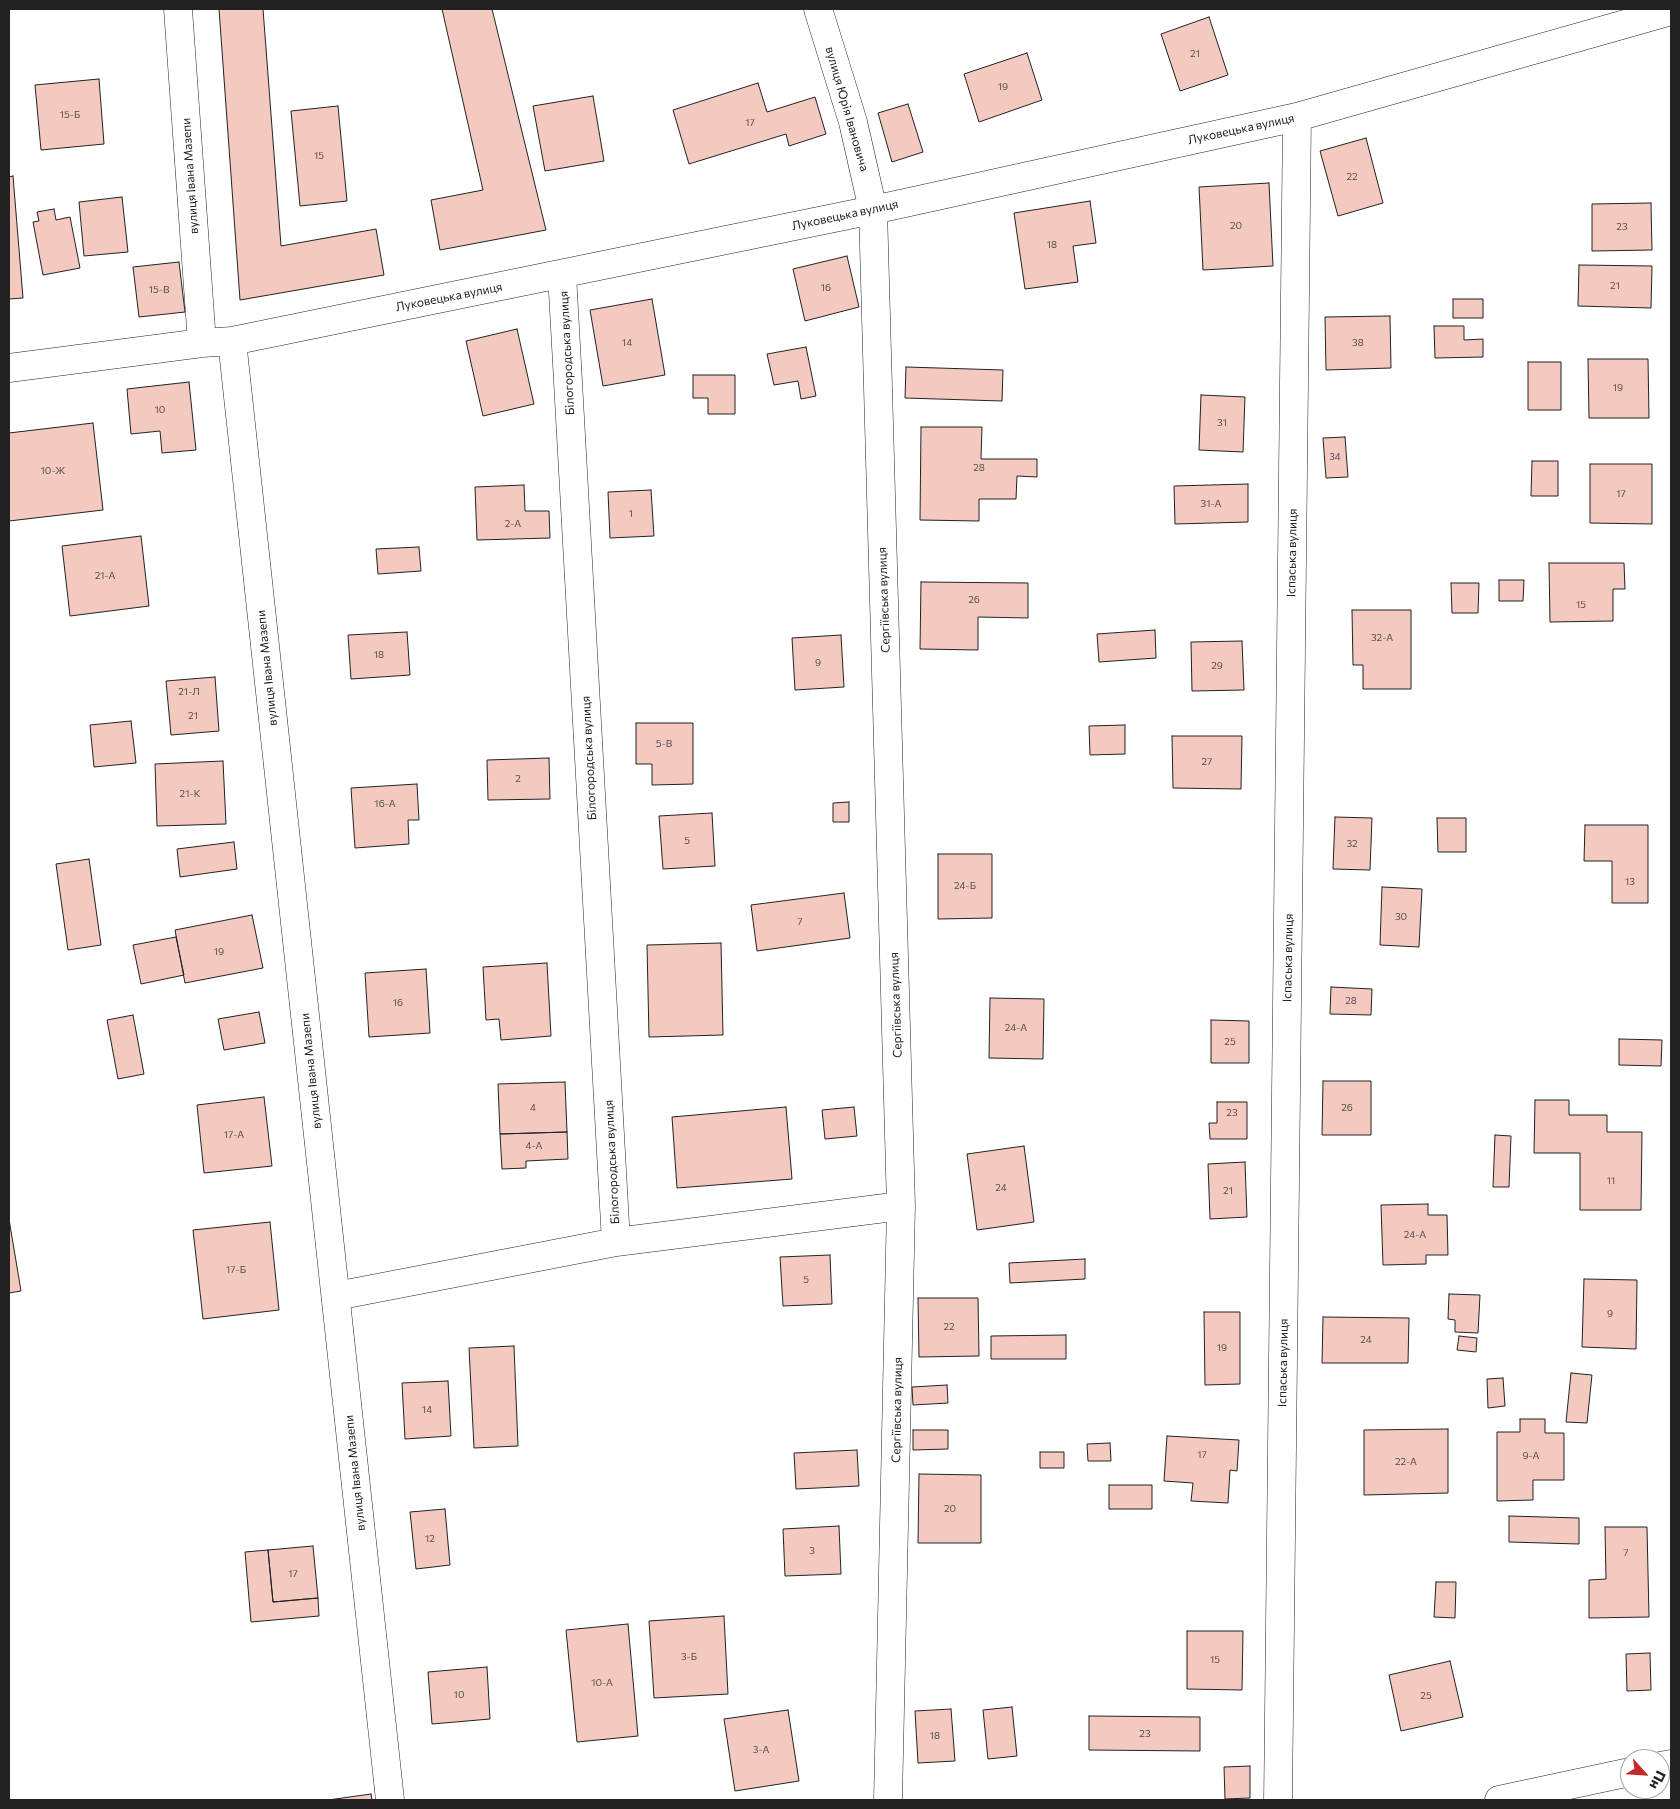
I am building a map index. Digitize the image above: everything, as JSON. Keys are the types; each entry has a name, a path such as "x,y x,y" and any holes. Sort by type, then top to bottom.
{"street":[{"name":"вулиця Івана Мазепи","path":"178,9 202,343"},
{"name":"вулиця Юрія Івановича","path":"818,9 853,122 873,210"},
{"name":"Луковецька вулиця","path":"9,368 202,343 232,341 873,210 1297,116 1671,11"},
{"name":"Іспаська вулиця","path":"1278,1800 1297,116"},
{"name":"Сергіївська вулиця","path":"873,210 901,1206 888,1800"},
{"name":"Білогородська вулиця","path":"562,274 616,1242"},
{"name":"вулиця Івана Мазепи","path":"232,341 390,1800"},
{"path":"336,1296 616,1242 901,1206"},
{"path":"1500,1800 1620,1774"}],"building":[{"path":"219,9 263,9 281,246 376,229 384,275 240,300"},
{"path":"442,9 492,9 546,230 440,250 431,200 483,190"},
{"path":"1209,17 1228,75 1180,91 1161,34"},
{"path":"1027,53 1042,100 979,122 964,74"},
{"path":"99,79 104,144 41,150 35,85"},
{"path":"758,83 767,112 815,97 826,134 789,146 786,134 689,164 673,110"},
{"path":"593,96 604,161 545,171 533,106"},
{"path":"908,104 923,152 892,162 878,113"},
{"path":"338,106 347,201 300,206 291,111"},
{"path":"1366,138 1383,203 1338,216 1320,151"},
{"path":"13,176 23,298 9,299 9,177"},
{"path":"1269,183 1273,266 1203,270 1199,187"},
{"path":"122,197 128,252 84,256 79,202"},
{"path":"1090,201 1096,243 1073,246 1078,282 1025,289 1014,213"},
{"path":"1651,203 1652,250 1592,251 1592,204"},
{"path":"54,209 56,220 70,217 80,268 43,275 33,222 39,221 37,212"},
{"path":"847,256 859,307 805,321 793,269"},
{"path":"179,262 185,312 139,317 133,267"},
{"path":"1579,265 1652,266 1651,308 1578,306"},
{"path":"652,299 665,375 603,386 590,310"},
{"path":"1453,299 1483,299 1483,318 1453,318"},
{"path":"1390,316 1391,368 1326,370 1325,317"},
{"path":"1434,326 1464,326 1464,340 1483,339 1483,357 1435,358"},
{"path":"517,329 534,404 483,416 466,341"},
{"path":"806,347 816,396 801,399 798,381 774,385 767,354"},
{"path":"1588,359 1648,359 1649,418 1589,418"},
{"path":"1528,362 1561,362 1561,410 1528,410"},
{"path":"906,367 1003,370 1002,401 905,398"},
{"path":"693,375 735,375 735,414 708,414 708,398 693,398"},
{"path":"189,382 196,450 162,453 160,431 131,434 127,389"},
{"path":"1201,395 1245,397 1243,452 1199,450"},
{"path":"93,423 103,510 9,521 9,433"},
{"path":"921,427 982,427 981,459 1037,459 1037,477 1017,476 1016,499 979,499 979,521 920,520"},
{"path":"1345,437 1348,477 1326,478 1323,438"},
{"path":"1532,461 1558,461 1558,496 1531,496"},
{"path":"1590,464 1652,464 1652,524 1590,523"},
{"path":"1248,484 1248,522 1175,524 1174,486"},
{"path":"524,485 525,511 549,511 550,538 477,540 475,487"},
{"path":"651,490 654,536 610,538 608,492"},
{"path":"141,536 149,606 70,616 62,546"},
{"path":"419,547 421,571 378,574 376,549"},
{"path":"1549,563 1624,563 1625,589 1613,589 1613,621 1550,622"},
{"path":"1499,580 1524,580 1523,601 1499,601"},
{"path":"921,582 1028,583 1028,618 978,617 978,650 920,649"},
{"path":"1451,583 1479,583 1478,613 1452,613"},
{"path":"1352,610 1411,610 1411,689 1363,689 1363,665 1353,665"},
{"path":"1155,630 1156,658 1099,662 1097,634"},
{"path":"407,632 410,675 351,679 348,635"},
{"path":"841,635 844,687 795,690 792,638"},
{"path":"1242,641 1244,690 1192,691 1191,642"},
{"path":"215,677 219,731 171,735 166,681"},
{"path":"131,721 136,763 94,767 90,725"},
{"path":"636,723 693,723 693,784 652,785 652,764 636,764"},
{"path":"1125,725 1125,754 1090,755 1089,726"},
{"path":"1172,736 1242,736 1241,789 1173,788"},
{"path":"549,758 550,799 488,800 487,760"},
{"path":"223,761 226,824 157,826 155,764"},
{"path":"417,784 419,820 408,820 409,844 355,848 351,788"},
{"path":"849,802 849,822 833,822 833,803"},
{"path":"712,813 715,866 663,869 659,816"},
{"path":"1335,817 1372,818 1370,870 1333,869"},
{"path":"1437,818 1466,818 1466,852 1438,852"},
{"path":"1585,825 1648,825 1648,903 1612,903 1612,861 1584,861"},
{"path":"234,842 237,869 180,877 177,849"},
{"path":"938,854 992,854 992,918 938,919"},
{"path":"89,859 101,945 68,950 56,864"},
{"path":"1382,887 1422,889 1419,947 1380,945"},
{"path":"844,893 850,938 757,951 751,905"},
{"path":"252,915 263,968 185,983 175,930"},
{"path":"176,937 184,975 141,984 133,945"},
{"path":"721,943 723,1035 649,1037 647,945"},
{"path":"547,963 551,1036 501,1040 499,1019 486,1020 483,967"},
{"path":"426,969 430,1033 369,1037 365,973"},
{"path":"1331,987 1372,989 1371,1015 1330,1014"},
{"path":"990,998 1044,999 1043,1059 989,1058"},
{"path":"259,1012 265,1043 224,1050 218,1019"},
{"path":"133,1015 144,1074 118,1079 107,1020"},
{"path":"1211,1020 1249,1021 1249,1063 1211,1063"},
{"path":"1619,1039 1662,1040 1661,1066 1619,1065"},
{"path":"1323,1081 1371,1081 1371,1135 1322,1135"},
{"path":"565,1082 567,1132 500,1134 498,1084"},
{"path":"264,1097 272,1166 204,1173 197,1105"},
{"path":"1535,1100 1569,1100 1569,1115 1607,1115 1607,1132 1642,1132 1641,1210 1580,1210 1580,1153 1534,1153"},
{"path":"1217,1102 1247,1102 1247,1139 1210,1139 1209,1123 1217,1123"},
{"path":"786,1107 792,1179 677,1188 672,1117"},
{"path":"854,1107 857,1136 825,1139 822,1110"},
{"path":"567,1132 568,1159 526,1161 526,1168 502,1169 500,1134"},
{"path":"1495,1135 1511,1136 1509,1187 1493,1187"},
{"path":"1024,1146 1034,1222 977,1230 967,1154"},
{"path":"1245,1162 1247,1217 1210,1219 1208,1164"},
{"path":"1428,1204 1428,1215 1447,1215 1448,1255 1426,1255 1426,1264 1383,1265 1381,1205"},
{"path":"9,1219 21,1291 9,1293"},
{"path":"270,1222 279,1310 203,1319 193,1230"},
{"path":"830,1255 832,1304 783,1306 780,1257"},
{"path":"1085,1259 1085,1279 1010,1283 1009,1263"},
{"path":"1584,1279 1637,1280 1636,1349 1582,1347"},
{"path":"1449,1294 1480,1295 1478,1333 1455,1332 1455,1320 1448,1319"},
{"path":"918,1298 978,1298 979,1356 919,1357"},
{"path":"1204,1312 1240,1312 1240,1384 1205,1385"},
{"path":"1323,1317 1409,1318 1408,1363 1322,1363"},
{"path":"1066,1335 1066,1359 991,1359 991,1336"},
{"path":"1459,1336 1477,1338 1476,1352 1457,1350"},
{"path":"514,1346 518,1446 474,1448 469,1348"},
{"path":"1571,1373 1592,1375 1587,1423 1566,1422"},
{"path":"1503,1378 1505,1406 1488,1408 1487,1379"},
{"path":"448,1381 451,1436 405,1439 402,1383"},
{"path":"947,1385 948,1403 913,1405 912,1387"},
{"path":"1520,1419 1545,1419 1545,1433 1564,1433 1564,1480 1533,1480 1533,1500 1497,1501 1497,1432 1520,1432"},
{"path":"1448,1429 1448,1493 1364,1495 1364,1430"},
{"path":"913,1430 948,1430 948,1449 913,1450"},
{"path":"1167,1436 1239,1440 1237,1471 1230,1470 1228,1503 1191,1501 1193,1483 1164,1481"},
{"path":"1110,1443 1111,1461 1088,1461 1087,1444"},
{"path":"857,1450 859,1486 796,1489 794,1453"},
{"path":"1040,1452 1064,1452 1064,1468 1040,1468"},
{"path":"919,1474 981,1475 981,1543 918,1543"},
{"path":"1109,1485 1152,1485 1152,1509 1109,1509"},
{"path":"445,1509 450,1565 416,1569 410,1512"},
{"path":"1509,1516 1579,1518 1579,1544 1509,1542"},
{"path":"839,1526 841,1574 785,1576 783,1529"},
{"path":"1605,1527 1647,1527 1649,1617 1589,1618 1589,1580 1606,1579"},
{"path":"313,1546 318,1598 273,1602 268,1550"},
{"path":"268,1550 273,1602 318,1598 319,1616 251,1622 245,1552"},
{"path":"1436,1582 1456,1582 1455,1618 1434,1617"},
{"path":"724,1616 728,1694 654,1698 649,1621"},
{"path":"628,1624 638,1736 577,1742 566,1630"},
{"path":"1187,1631 1243,1631 1242,1690 1187,1689"},
{"path":"1650,1653 1651,1690 1627,1691 1626,1654"},
{"path":"1450,1661 1463,1717 1401,1731 1389,1675"},
{"path":"487,1667 490,1719 432,1724 428,1672"},
{"path":"1012,1707 1017,1756 988,1759 983,1710"},
{"path":"951,1709 955,1761 918,1763 915,1711"},
{"path":"788,1710 799,1781 735,1791 724,1719"},
{"path":"1089,1716 1200,1717 1200,1751 1089,1750"},
{"path":"1250,1766 1250,1798 1225,1799 1224,1767"},
{"path":"371,1794 372,1800 328,1800"}]}
